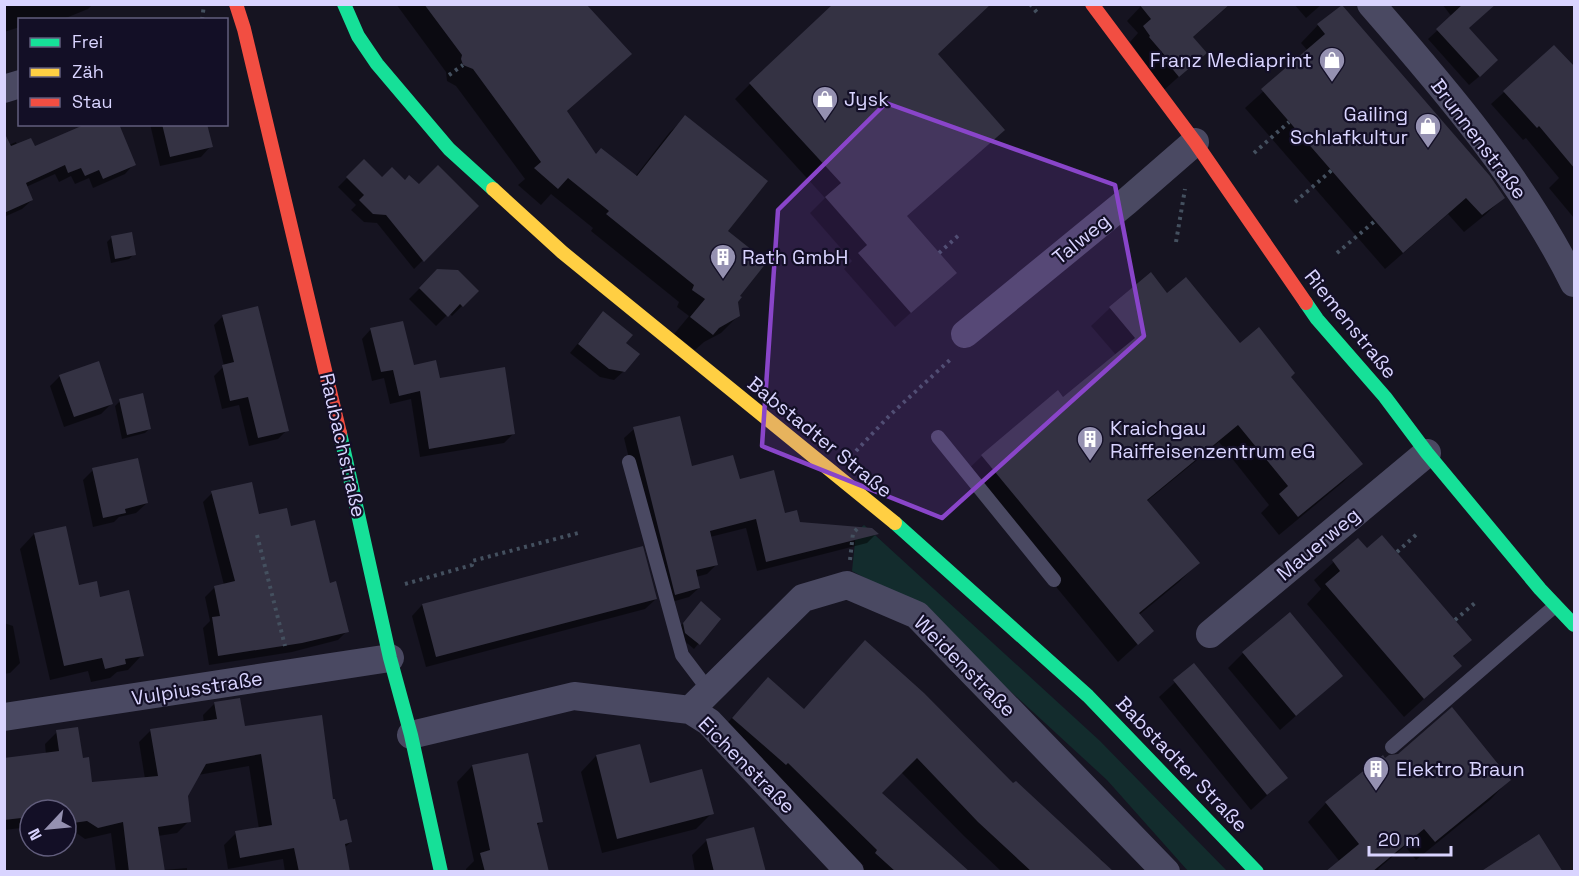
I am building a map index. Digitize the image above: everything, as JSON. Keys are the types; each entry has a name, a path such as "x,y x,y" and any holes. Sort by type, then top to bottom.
{"street":[{"name":"Babstadter Straße","path":"344,4 358,36 377,64 458,157 562,252 876,506 1088,696 1160,768 1257,872"},
{"name":"Riemenstraße","path":"1092,4 1195,142 1317,319 1385,397 1427,453 1555,606 1575,625"},
{"name":"Brunnenstraße","path":"1371,4 1413,52 1508,173 1556,246 1575,283"},
{"name":"Raubachstraße","path":"238,13 295,241 441,872"},
{"name":"Babstadter Straße","path":"336,20 358,36"},
{"name":"Talweg","path":"965,334 1126,202 1195,142"},
{"name":"Mauerweg","path":"1210,634 1427,453"},
{"path":"700,701 803,598 847,585"},
{"name":"Weidenstraße","path":"847,585 917,615 1166,872"},
{"name":"Vulpiusstraße","path":"4,717 390,658"},
{"name":"Eichenstraße","path":"411,735 574,696 700,701 710,722 850,872"}],"lane":[{"path":"938,437 1054,580"},
{"path":"629,462 682,655 700,701"},
{"path":"1392,747 1555,606"}],"path":[{"path":"1030,4 1039,15"},
{"path":"449,75 463,65"},
{"path":"1254,153 1289,122"},
{"path":"1294,202 1332,170"},
{"path":"1176,242 1185,190"},
{"path":"1337,253 1375,221"},
{"path":"939,253 960,234"},
{"path":"833,472 843,465 890,415 955,355 965,334"},
{"path":"847,585 853,534 876,506"},
{"path":"376,592 472,565 472,561 578,533"},
{"path":"1397,552 1418,533"},
{"path":"257,536 292,673"},
{"path":"1455,620 1476,602"}],"highlighted area":[{"path":"886,103 1115,185 1144,336 942,518 762,446 778,210"}],"green space":[{"path":"864,525 1100,741 1227,871 1188,871 1107,780 920,608 852,571 856,532"}],"building":[{"path":"424,4 586,4 632,54 567,111 596,154 601,148 637,176 685,115 768,181 728,231 767,262 740,296 742,297 738,302 740,316 719,328 713,335 690,317 705,299 692,290 694,285 606,214 609,211 568,178 558,189 534,168 541,162 473,69 463,65 462,55"},
{"path":"833,4 991,4 938,54 1005,130 907,216 957,273 911,313 858,253 867,245 825,197 841,183 749,83"},
{"path":"1139,4 1230,4 1193,37 1207,53 1179,77 1149,37 1143,26 1151,19"},
{"path":"1463,4 1496,4 1469,28 1498,60 1480,77 1436,29"},
{"path":"1342,5 1490,176 1505,198 1482,215 1466,198 1403,253 1261,89 1325,34 1317,24"},
{"path":"1554,45 1575,67 1575,169 1539,126 1537,128 1503,91"},
{"path":"81,126 120,126 136,165 103,179 99,170 85,176 81,168 68,173 65,165 26,183 33,200 4,213 4,132 11,146 31,138 35,146"},
{"path":"162,126 208,126 213,147 170,157"},
{"path":"364,159 382,177 392,167 405,180 409,175 419,184 438,165 479,206 424,262 386,215 373,214 359,200 364,195 346,177"},
{"path":"132,232 136,255 115,259 111,236"},
{"path":"437,269 458,270 479,291 463,307 460,304 448,317 419,288"},
{"name":"Kraichgau Raiffeisenzentrum eG","path":"1151,272 1167,293 1186,277 1240,343 1259,327 1295,373 1291,377 1363,464 1298,517 1279,494 1288,486 1238,425 1147,500 1200,563 1139,613 1154,631 1138,645 981,455 1058,390 1063,397 1135,338 1109,307"},
{"path":"258,306 289,431 258,438 248,397 230,401 222,365 234,362 222,315"},
{"path":"603,311 633,335 626,343 640,354 625,372 609,369 578,344"},
{"path":"403,321 414,365 436,360 440,378 505,367 515,434 429,449 420,391 399,396 393,370 381,372 370,328"},
{"path":"99,361 113,404 74,417 59,375"},
{"path":"143,393 151,429 127,435 119,399"},
{"path":"680,416 692,466 733,455 740,479 774,470 785,513 797,510 800,522 872,528 879,534 766,562 756,519 710,531 718,565 696,570 700,588 675,595 633,427"},
{"path":"138,458 148,503 125,509 126,513 103,518 92,468"},
{"path":"252,482 259,514 287,508 291,526 315,520 330,583 336,581 349,632 302,643 218,656 212,617 220,616 214,586 235,581 211,491"},
{"path":"66,526 79,585 97,581 100,597 129,590 144,656 125,659 126,664 105,669 102,658 64,666 34,533"},
{"path":"1382,535 1472,640 1453,656 1462,666 1424,699 1325,584 1340,571 1332,560 1358,538 1367,548"},
{"path":"643,546 657,599 436,657 422,604"},
{"path":"701,601 721,619 700,645 685,633 683,623"},
{"path":"1290,612 1343,676 1296,716 1242,652"},
{"path":"865,640 924,693 1013,783 1016,781 1114,872 1032,872 978,822 917,758 882,793 970,872 896,872 875,853 877,850 788,763 786,765 732,718 768,677 804,709"},
{"path":"1194,663 1288,778 1267,795 1173,680"},
{"path":"240,698 245,726 322,715 333,799 335,799 340,821 347,819 352,842 345,844 350,872 299,872 294,848 240,858 235,831 272,825 261,754 206,764 188,796 191,822 158,827 165,872 129,872 123,822 98,828 87,821 78,822 78,798 18,798 18,818 4,820 4,758 59,751 56,730 78,727 83,758 89,757 92,782 158,776 150,729 217,719 214,702"},
{"name":"Elektro Braun","path":"1452,707 1511,780 1435,842 1424,829 1372,872 1325,872 1359,844 1325,802 1383,755 1385,758 1398,754"},
{"path":"640,744 650,783 702,769 714,814 617,839 596,755"},
{"path":"528,753 543,822 537,823 549,872 485,872 480,853 490,850 472,765"},
{"path":"754,827 766,872 714,872 706,839"},
{"path":"1539,834 1563,872 1480,872"}],"traffic: fast":[{"path":"344,4 358,36 377,64 449,149 493,189"},
{"path":"1306,303 1540,589 1574,625"},
{"path":"340,433 441,872"},
{"path":"895,523 1088,696 1257,872"}],"traffic: slow":[{"path":"493,189 562,252 895,523"}],"traffic: jam":[{"path":"236,4 244,29 340,433"},
{"path":"1092,4 1195,142 1306,303"}],"place":[{"name":"Franz Mediaprint","path":"1332,83"},
{"name":"Jysk","path":"825,122"},
{"name":"Gailing Schlafkultur","path":"1428,149"},
{"name":"Rath GmbH","path":"723,280"},
{"name":"Kraichgau Raiffeisenzentrum eG","path":"1090,462"},
{"name":"Elektro Braun","path":"1376,792"}]}
